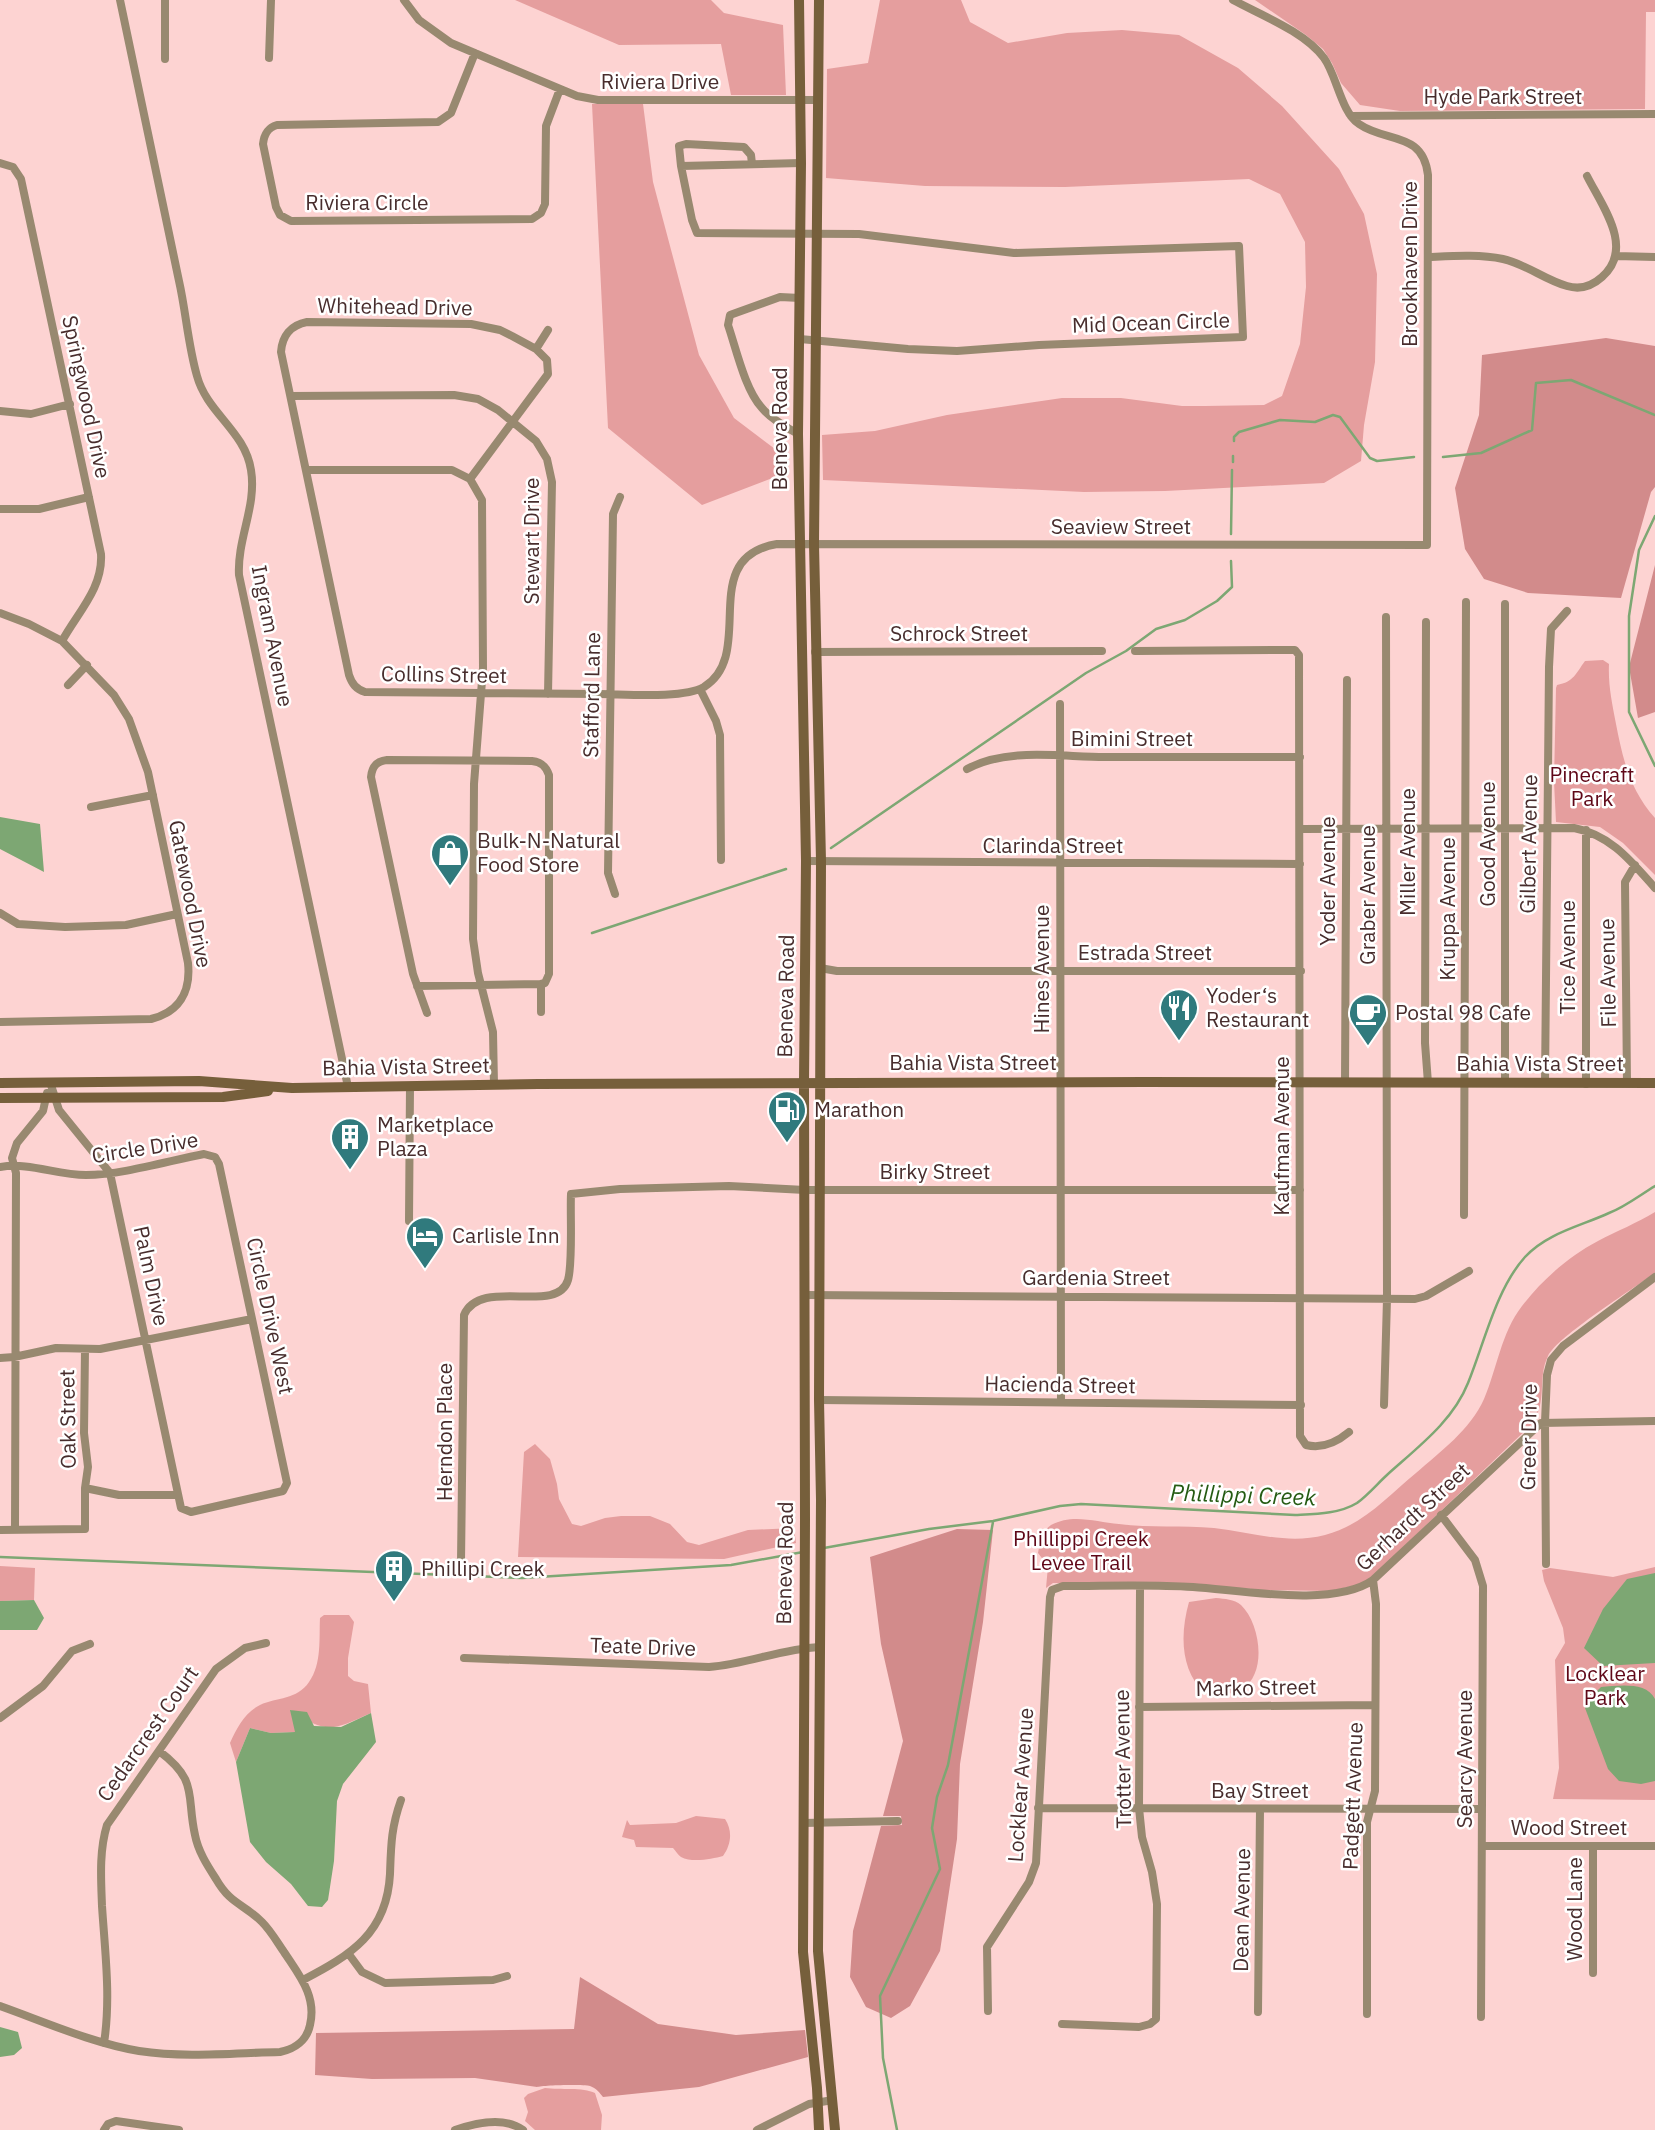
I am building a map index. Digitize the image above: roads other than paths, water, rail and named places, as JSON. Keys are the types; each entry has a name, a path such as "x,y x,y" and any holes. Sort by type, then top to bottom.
{"main road":[{"name":"Beneva Road","path":"799,0 801,233 798,434 801,651 806,746 803,1952 819,2130"},
{"name":"Beneva Road","path":"819,0 814,544 821,861 818,1951 835,2130"},
{"path":"801,651 815,652"},
{"name":"Bahia Vista Street","path":"0,1083 199,1081 292,1088 1059,1082 1655,1083"},
{"name":"Bahia Vista Street","path":"0,1098 223,1097 292,1088"}],"street":[{"name":"Ingram Avenue","path":"120,0 182,293 196,374 207,401 242,441 251,468 252,496 240,547 239,575 348,1087"},
{"path":"165,0 165,59"},
{"path":"269,58 271,0"},
{"name":"Riviera Drive","path":"404,0 419,20 436,34 578,96 598,100 819,100"},
{"path":"1233,0 1304,38 1320,52 1329,65 1350,116"},
{"name":"Riviera Circle","path":"475,53 451,113 438,122 277,125 268,129 263,145 280,215 291,220 527,220 537,217 545,204 546,126 560,89"},
{"name":"Hyde Park Street","path":"1350,116 1655,114"},
{"name":"Brookhaven Drive","path":"1350,116 1367,128 1411,144 1423,156 1428,174 1427,545"},
{"path":"752,164 751,155 744,147 680,146 681,166 697,233 818,233"},
{"name":"Springwood Drive","path":"0,163 13,167 21,179 101,554 101,574 95,589 62,641"},
{"path":"681,166 801,163"},
{"path":"1428,257 1499,258 1525,266 1562,284 1577,288 1592,284 1609,270 1616,256 1617,243 1614,229 1587,176"},
{"name":"Mid Ocean Circle","path":"800,339 957,351 1243,337 1239,246 1014,253 974,250 888,236 818,233"},
{"path":"1616,256 1655,257"},
{"path":"798,434 761,407 751,389 728,325 730,315 780,297 800,298"},
{"name":"Whitehead Drive","path":"291,329 307,323 457,322 500,330 536,349"},
{"name":"Collins Street","path":"291,329 282,341 281,352 349,675 354,687 365,692 548,694 681,694 700,689"},
{"path":"470,479 548,374 547,360 536,349 548,330"},
{"name":"Stewart Drive","path":"291,396 463,395 491,405 542,449 551,474 548,694"},
{"path":"0,411 31,414 70,404"},
{"path":"307,470 443,469 456,471 470,479 478,490 484,511 481,693 475,760 473,939 493,1032 494,1085"},
{"path":"0,509 39,509 89,497"},
{"name":"Stafford Lane","path":"615,894 608,873 610,694 613,514 620,497"},
{"path":"721,860 720,735 700,689 714,678 725,658 730,636 730,592 740,566 751,555 767,547 800,544"},
{"name":"Seaview Street","path":"800,544 1427,545"},
{"name":"Kruppa Avenue","path":"1464,1215 1466,602"},
{"name":"Good Avenue","path":"1505,604 1506,1083"},
{"name":"Gilbert Avenue","path":"1545,1083 1546,827 1551,629 1567,611"},
{"name":"Gatewood Drive","path":"0,613 62,641 114,695 129,719 144,758 153,795 189,979 181,1002 166,1014 151,1019 0,1022"},
{"name":"Graber Avenue","path":"1384,1405 1387,1299 1386,617"},
{"name":"Miller Avenue","path":"1426,622 1425,1043 1428,1083"},
{"name":"Kaufman Avenue","path":"1135,651 1288,650 1297,652 1300,659 1300,1436 1306,1445 1315,1447 1331,1444 1349,1432"},
{"name":"Schrock Street","path":"815,652 1102,651"},
{"path":"68,685 87,665"},
{"name":"Yoder Avenue","path":"1345,1082 1347,680"},
{"name":"Hines Avenue","path":"1060,704 1061,1402"},
{"name":"Bimini Street","path":"967,769 985,760 999,758 1300,757"},
{"path":"417,986 541,985 550,974 549,775 537,762 387,760 378,762 372,771 417,986 427,1013"},
{"path":"91,807 153,795"},
{"path":"1300,829 1546,827 1586,830 1613,844 1653,886"},
{"name":"Tice Avenue","path":"1586,830 1586,1084"},
{"name":"Clarinda Street","path":"806,861 1300,864"},
{"name":"File Avenue","path":"1627,1083 1625,882 1634,865"},
{"path":"0,913 18,924 65,927 126,925 177,914"},
{"name":"Estrada Street","path":"820,968 837,971 1301,971"},
{"path":"541,985 541,1012"},
{"path":"0,1530 15,1530 15,1164 12,1158 18,1143 43,1111 50,1097 50,1082"},
{"path":"409,1221 410,1086"},
{"name":"Palm Drive","path":"50,1097 110,1173 178,1495"},
{"name":"Circle Drive","path":"0,1167 15,1164 75,1175 110,1173 204,1154 213,1156"},
{"name":"Circle Drive West","path":"178,1495 181,1508 191,1512 279,1493 286,1487 219,1164 213,1156"},
{"name":"Birky Street","path":"471,1305 478,1300 550,1295 563,1289 569,1276 571,1194 620,1189 729,1186 805,1190 1300,1190"},
{"path":"1387,1299 1426,1296 1469,1271"},
{"name":"Greer Drive","path":"1546,1564 1545,1422 1548,1374 1554,1354 1655,1277"},
{"name":"Gardenia Street","path":"805,1295 1387,1299"},
{"name":"Herndon Place","path":"461,1562 463,1324 466,1310 471,1305"},
{"path":"0,1358 56,1348 100,1349 146,1342 252,1319"},
{"name":"Oak Street","path":"15,1530 85,1529 88,1467 84,1433 85,1349"},
{"name":"Hacienda Street","path":"819,1400 1301,1405"},
{"path":"1545,1422 1655,1421"},
{"name":"Gerhardt Street","path":"1052,1590 1063,1586 1192,1587 1265,1593 1333,1594 1355,1591 1373,1580 1531,1430 1545,1422"},
{"path":"85,1488 119,1496 178,1495"},
{"name":"Searcy Avenue","path":"1441,1515 1473,1555 1482,1580 1481,2017"},
{"name":"Padgett Avenue","path":"1367,2014 1367,1822 1375,1791 1376,1604 1373,1580"},
{"name":"Trotter Avenue","path":"1062,2024 1145,2026 1153,2022 1157,2014 1157,1905 1152,1872 1142,1837 1139,1808 1140,1587"},
{"name":"Locklear Avenue","path":"988,2011 987,1947 1002,1927 1034,1869 1052,1590"},
{"name":"Cedarcrest Court","path":"104,2043 108,2014 101,1885 104,1835 111,1815 216,1669 245,1648 266,1643"},
{"path":"0,1718 43,1686 72,1651 90,1644"},
{"name":"Teate Drive","path":"464,1658 709,1667 819,1647"},
{"name":"Marko Street","path":"1139,1707 1374,1705"},
{"path":"0,2006 104,2043 159,2053 286,2051 300,2043 309,2030 311,2003 303,1980 266,1926 236,1904 221,1888 198,1846 189,1786 175,1765 159,1751"},
{"path":"303,1980 348,1953 369,1936 383,1913 389,1890 390,1844 401,1800"},
{"name":"Bay Street","path":"1038,1808 1482,1809"},
{"name":"Dean Avenue","path":"1258,2012 1260,1809"},
{"path":"803,1823 898,1821"},
{"name":"Wood Street","path":"1482,1846 1655,1846"},
{"name":"Wood Lane","path":"1593,1846 1593,1973"},
{"path":"348,1953 362,1972 385,1983 493,1980 507,1976"},
{"path":"757,2130 810,2104 833,2100"},
{"path":"106,2127 121,2121 179,2130"},
{"path":"455,2130 477,2124 504,2122 523,2130"}],"waterway":[{"path":"1443,457 1481,453 1532,430 1536,383 1571,380 1655,415"},
{"path":"1234,441 1239,432 1280,420 1315,422 1333,415 1340,417 1370,458 1377,461 1414,457"},
{"path":"1233,456 1233,462"},
{"path":"1231,534 1232,470"},
{"name":"Phillippi Creek","path":"1655,516 1639,550 1629,616 1629,712 1655,766"},
{"path":"831,848 1086,673 1126,651 1156,629 1185,620 1217,601 1232,587 1231,561"},
{"path":"592,933 786,869"},
{"name":"Phillippi Creek","path":"824,1548 1081,1504 1295,1515 1327,1513 1350,1507 1423,1443 1453,1409 1468,1383 1498,1301 1525,1257 1543,1242 1615,1210 1655,1186"},
{"path":"897,2130 883,2058 880,1996 940,1869 932,1828 937,1797 948,1765 993,1522"},
{"path":"0,1557 522,1578 731,1565 803,1552"}],"place":[{"name":"Bulk-N-Natural Food Store","path":"450,887"},
{"name":"Yoder‘s Restaurant","path":"1179,1042"},
{"name":"Postal 98 Cafe","path":"1368,1047"},
{"name":"Marathon","path":"787,1144"},
{"name":"Marketplace Plaza","path":"350,1171"},
{"name":"Carlisle Inn","path":"425,1270"},
{"name":"Phillipi Creek","path":"394,1603"}],"park label":[{"name":"Pinecraft Park","path":"1592,787"},
{"name":"Phillippi Creek Levee Trail","path":"1081,1551"},
{"name":"Locklear Park","path":"1605,1686"}]}
